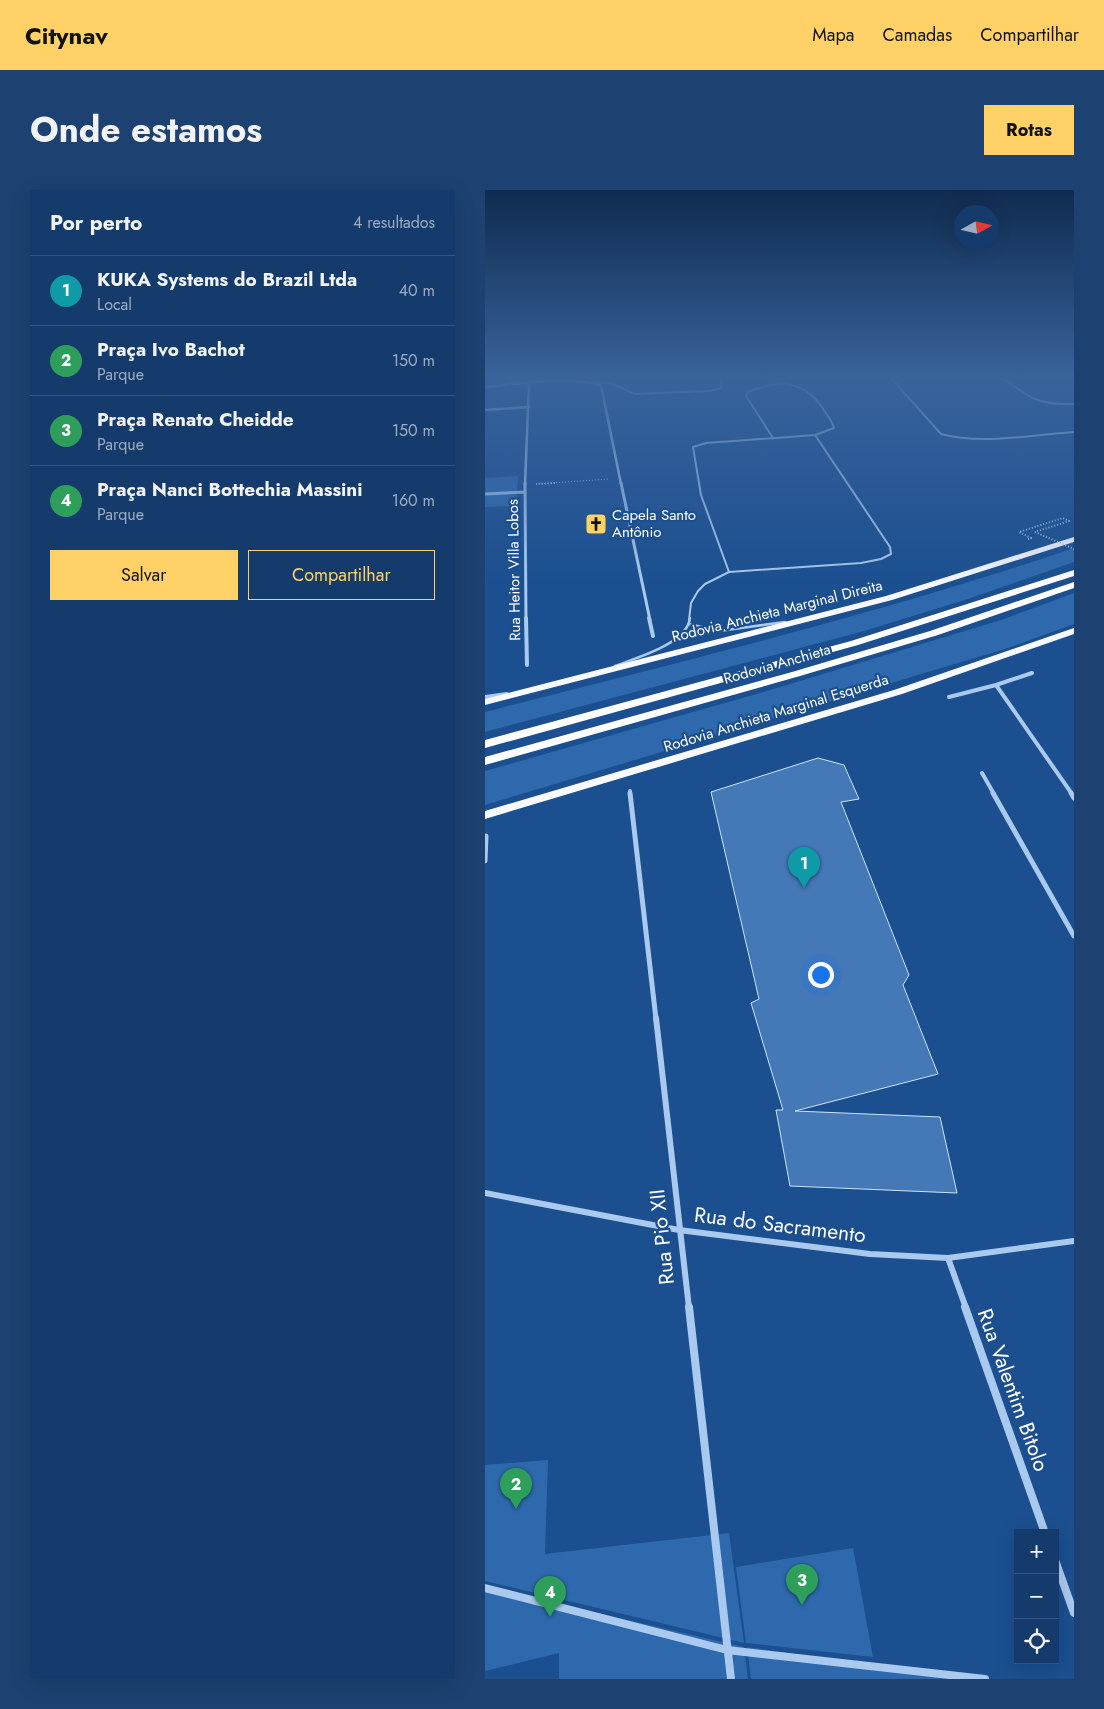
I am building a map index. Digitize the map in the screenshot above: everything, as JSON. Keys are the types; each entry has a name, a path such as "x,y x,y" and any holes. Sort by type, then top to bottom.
{"highway":[{"name":"Rodovia Anchieta Marginal Direita","path":"485,702 889,598 1074,539"},
{"name":"Rodovia Anchieta","path":"485,744 790,661 1074,573"},
{"name":"Rodovia Anchieta","path":"485,761 888,647 1074,585"},
{"name":"Rodovia Anchieta Marginal Esquerda","path":"485,815 898,692 1074,632"}],"street":[{"name":"Rua Heitor Villa Lobos","path":"527,447 525,492 527,665"},
{"path":"614,447 653,636"},
{"path":"485,494 525,492"},
{"path":"949,697 996,685 1032,672"},
{"path":"996,685 1074,798"},
{"path":"485,697 535,690"},
{"path":"982,773 1074,936"},
{"name":"Rua Pio XII","path":"630,791 731,1679"},
{"path":"485,861 486,836"},
{"name":"Rua do Sacramento","path":"485,1193 679,1230 870,1254 948,1258 1074,1241"},
{"name":"Rua Valentim Bitolo","path":"948,1258 1044,1529"},
{"path":"1059,1571 1074,1613"},
{"path":"485,1588 727,1650 985,1679"}],"lane":[{"path":"693,447 693,460 707,512 729,572"},
{"path":"591,675 669,644 681,636 689,624 691,603 698,591 705,584 729,572 861,563 881,560 891,554 890,547 823,447"},
{"path":"689,624 713,631 726,631 801,620"}],"path":[{"path":"525,484 620,478"},
{"path":"1024,541 1031,538 1019,532 1063,518 1069,521 1035,532 1074,549"}],"shaded area":[{"path":"518,476 516,506 485,507 485,478"},
{"path":"1074,548 1074,562 968,599 864,631 485,732 485,712 855,615 1001,572"},
{"path":"1074,593 1074,624 1008,648 485,805 485,771 760,693 1001,620"},
{"path":"548,1460 545,1554 729,1533 744,1643 485,1581 485,1465"},
{"path":"853,1548 873,1657 746,1643 736,1567"},
{"path":"485,1587 744,1647 748,1679 559,1679 559,1653 485,1671"},
{"path":"747,1647 961,1678 961,1679 751,1679"}],"building":[{"path":"818,758 844,765 859,799 841,802 909,975 903,985 938,1074 795,1111 940,1117 957,1193 790,1186 776,1110 783,1110 751,1003 759,999 711,792"}],"place":[{"name":"Capela Santo Antônio","path":"596,524"},
{"name":"KUKA Systems do Brazil Ltda","path":"804,888"},
{"name":"Praça Ivo Bachot","path":"516,1509"},
{"name":"Praça Renato Cheidde","path":"802,1605"},
{"name":"Praça Nanci Bottechia Massini","path":"550,1617"}]}
